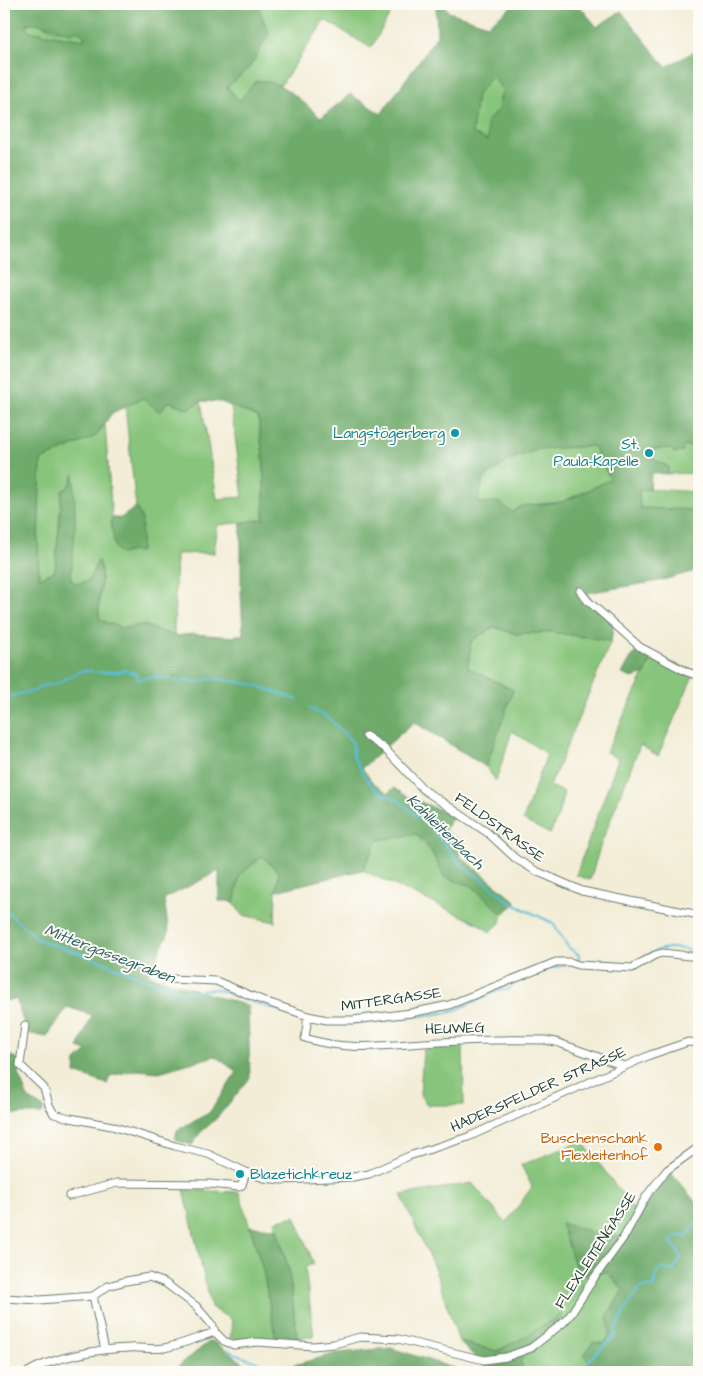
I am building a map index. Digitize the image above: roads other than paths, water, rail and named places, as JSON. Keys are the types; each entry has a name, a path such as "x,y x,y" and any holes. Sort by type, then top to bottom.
{"street":[{"path":"580,591 588,601 640,647 699,676"},
{"name":"FELDSTRASSE","path":"366,736 384,748 424,790 488,833 516,858 536,871 582,890 699,915"},
{"name":"MITTERGASSE","path":"170,979 216,981 264,1001 308,1016 327,1020 353,1020 450,1005 556,962 632,968 662,953 699,957"},
{"name":"HEUWEG","path":"308,1016 305,1038 342,1046 370,1048 442,1042 545,1040 556,1042 624,1066"},
{"name":"HADERSFELDER STRASSE","path":"25,1025 20,1065 44,1088 54,1114 112,1126 175,1146 208,1154 246,1172 264,1178 282,1180 353,1177 369,1174 409,1156 468,1137 650,1055 688,1042 699,1043"},
{"name":"FLEXLEITENGASSE","path":"4,1298 40,1300 93,1296 108,1286 149,1277 165,1283 196,1306 213,1326 215,1332 224,1341 234,1345 257,1342 313,1346 334,1344 360,1338 398,1339 484,1360 506,1357 531,1348 563,1323 624,1237 647,1196 667,1170 699,1147"},
{"path":"69,1196 117,1183 210,1184 239,1188 242,1186 246,1172"},
{"path":"93,1296 105,1350"},
{"path":"28,1372 37,1366 67,1358 105,1350 163,1348 215,1332"}],"waterway":[{"name":"Kahlleitenbach","path":"97,672 119,672 124,670 137,674 138,680 143,678 160,678 182,684 186,679 196,683 212,678 256,685 297,700"},
{"name":"Kahlleitenbach","path":"4,697 35,691 41,686 58,683 80,671 92,671"},
{"name":"Kahlleitenbach","path":"309,708 329,718 353,743 353,756 364,775 377,791 398,800 432,829 462,866 486,882 511,903 553,923 568,947 579,955 578,962 609,961 619,964"},
{"name":"Mittergassegraben","path":"4,909 39,940 85,955 181,993 215,989 303,1019"},
{"name":"Kahlleitenbach","path":"638,961 654,952 667,948 699,952"},
{"name":"Kahlleitenbach","path":"624,964 634,963"},
{"name":"Mittergassegraben","path":"549,968 566,965"},
{"name":"Mittergassegraben","path":"529,977 535,974"},
{"name":"Mittergassegraben","path":"315,1022 323,1024 365,1023 451,1012 500,990 508,990 513,984 521,981"},
{"path":"581,1372 590,1359 615,1336 625,1310 641,1287 654,1287 656,1273 660,1269 674,1270 681,1257 671,1241 677,1236 688,1237 699,1220"},
{"path":"228,1350 265,1365 276,1372"},
{"path":"587,1365 589,1372"}],"place":[{"name":"Langstögerberg","path":"455,433"},
{"name":"St. Paula-Kapelle","path":"649,453"},
{"name":"Buschenschank Flexleitenhof","path":"658,1147"},
{"name":"Blazetichkreuz","path":"240,1174"}]}
